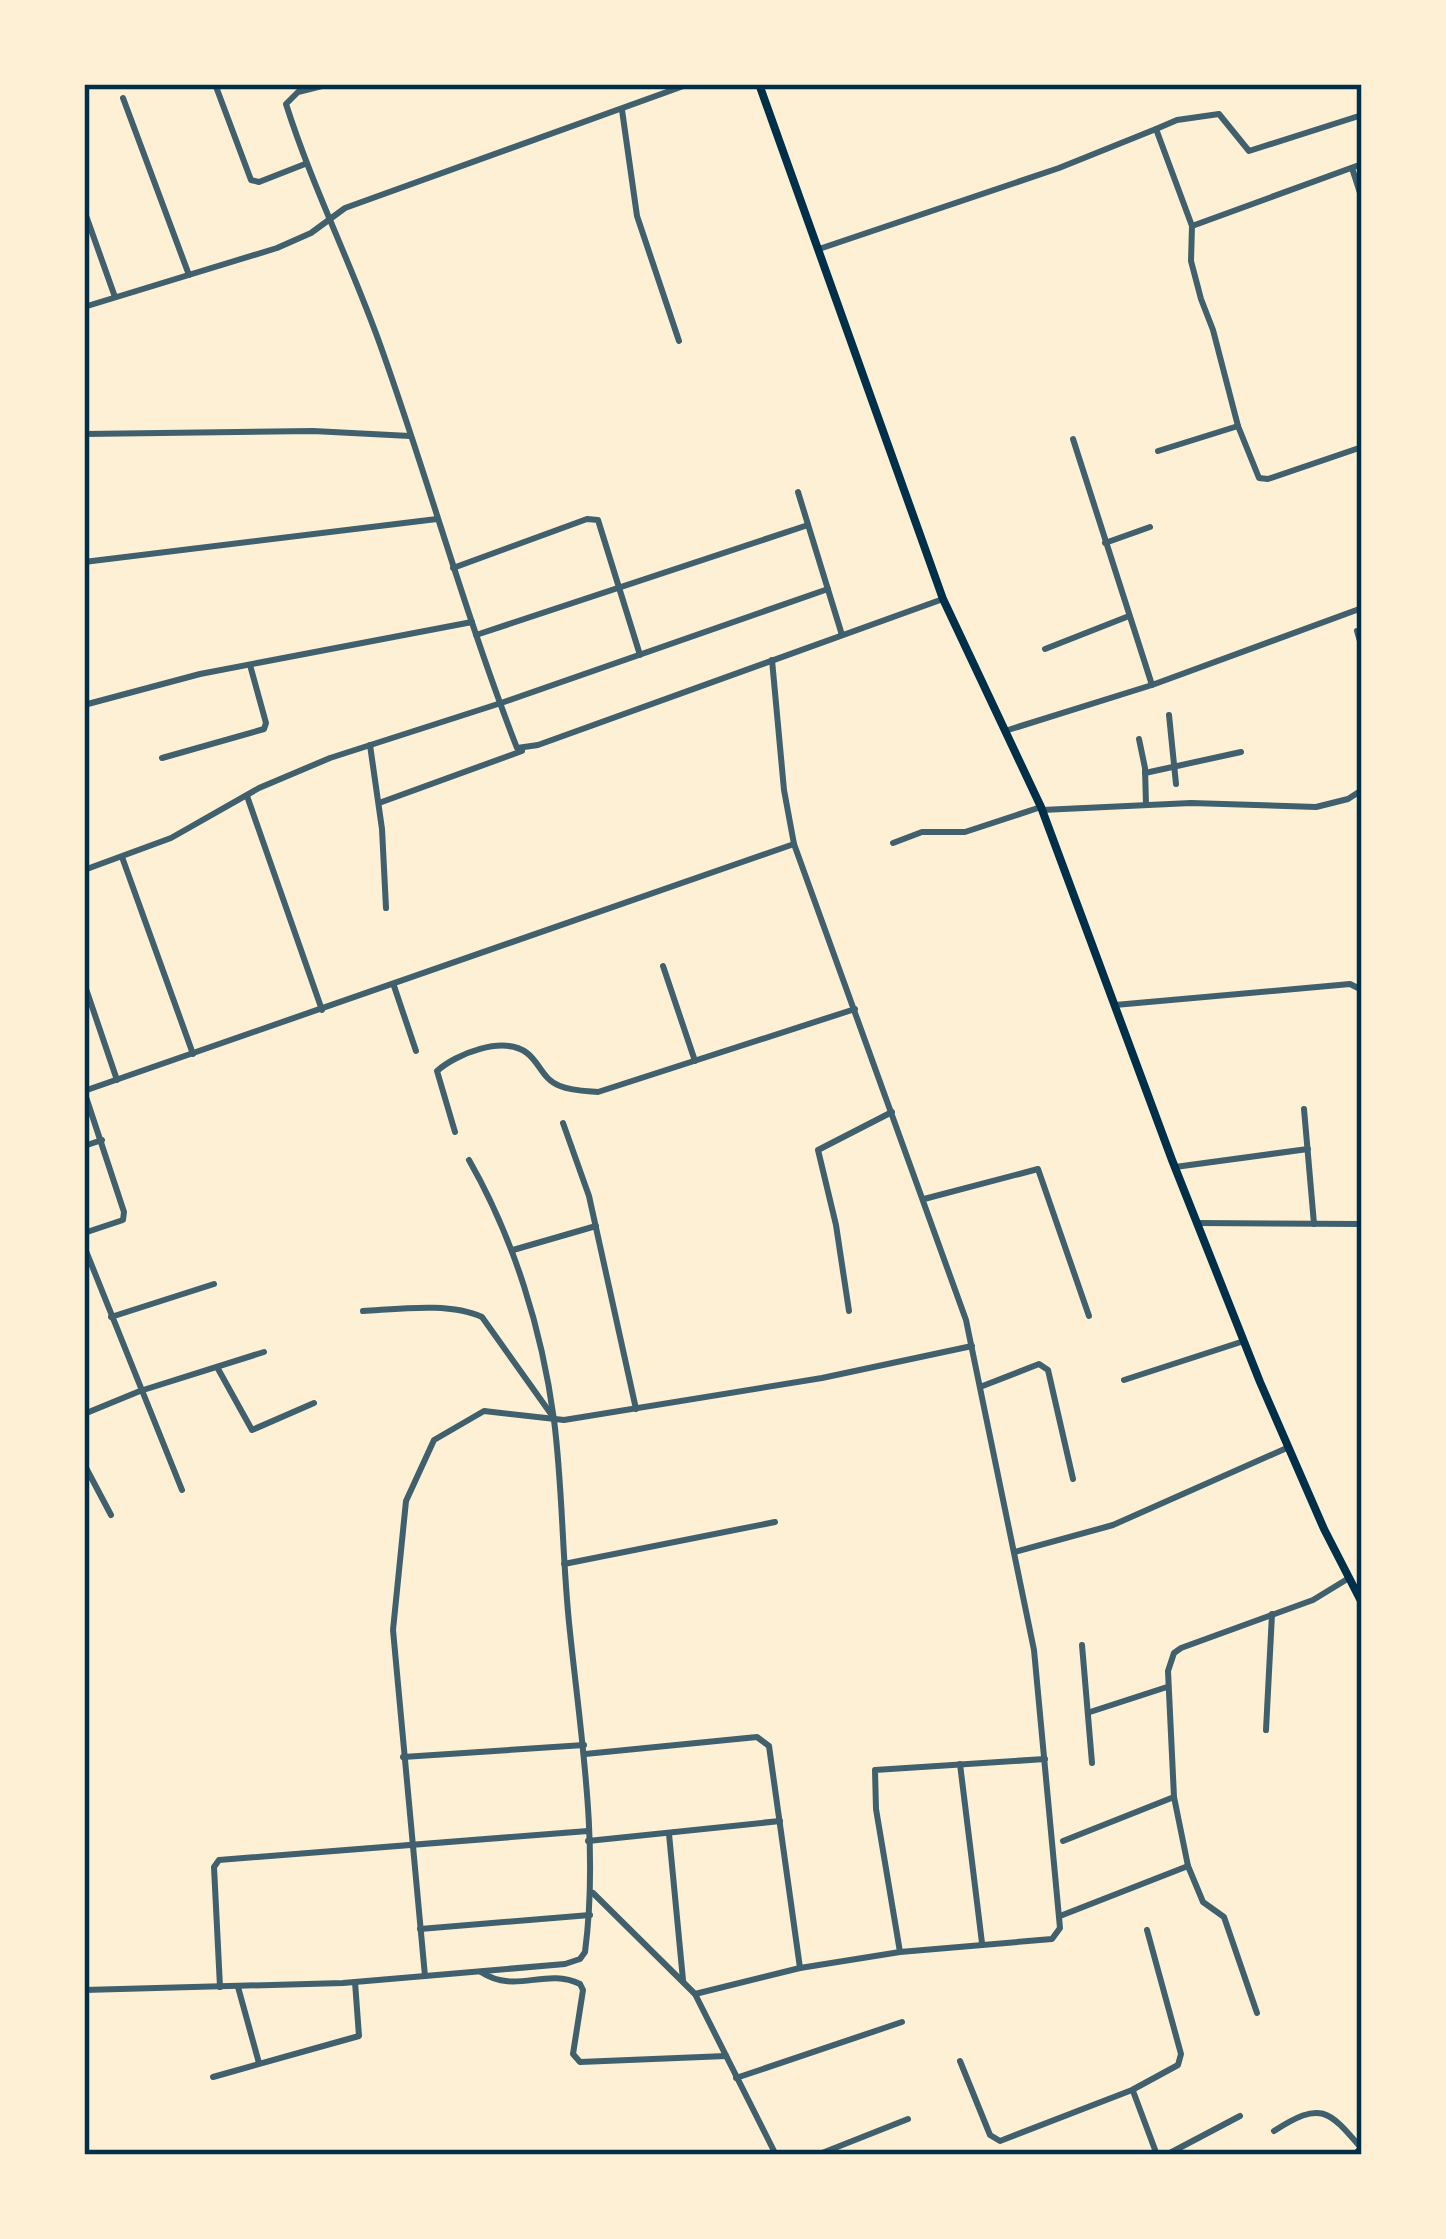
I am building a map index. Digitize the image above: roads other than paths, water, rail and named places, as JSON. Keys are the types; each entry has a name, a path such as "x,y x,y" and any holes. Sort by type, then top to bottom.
{"main road":[{"path":"759,84 944,599 1041,808 1244,1341 1362,1603"}],"street":[{"path":"215,84 251,180 260,182 305,164"},
{"path":"330,84 298,92 286,104 305,164 348,260 517,748 524,750"},
{"path":"84,307 277,248 310,233 345,208 689,84"},
{"path":"123,98 189,275"},
{"path":"622,110 637,216 679,341"},
{"path":"819,249 1059,168 1177,120 1219,114 1249,152 1362,115"},
{"path":"1156,129 1192,226 1191,261 1238,426 1259,478 1362,448"},
{"path":"1192,226 1362,164"},
{"path":"1351,167 1362,199"},
{"path":"84,210 116,297"},
{"path":"1158,451 1238,426"},
{"path":"84,434 314,430 410,436"},
{"path":"1073,439 1152,685"},
{"path":"798,492 842,635"},
{"path":"454,568 593,518 601,524 640,655"},
{"path":"84,562 437,519"},
{"path":"476,635 808,525"},
{"path":"1105,543 1150,527"},
{"path":"84,870 171,838 330,758 828,589"},
{"path":"379,803 944,599"},
{"path":"1008,730 1152,685 1362,608"},
{"path":"1045,649 1130,616"},
{"path":"84,705 250,665 472,622"},
{"path":"1357,631 1362,648"},
{"path":"695,1994 800,1968 900,1952 1052,1939 1059,1933 1060,1916 1034,1650 972,1346 924,1199 794,844 772,660"},
{"path":"162,758 264,729 250,665"},
{"path":"1169,715 1176,784"},
{"path":"1139,739 1146,806"},
{"path":"370,744 386,908"},
{"path":"1145,773 1240,752"},
{"path":"893,842 922,832 957,834 1041,808 1269,803 1316,808 1362,790"},
{"path":"247,796 322,1010"},
{"path":"84,1233 123,1220 124,1212 84,1091 794,844"},
{"path":"122,857 193,1054"},
{"path":"663,966 695,1061"},
{"path":"84,983 117,1080"},
{"path":"1115,1006 1350,984 1362,990"},
{"path":"394,986 416,1051"},
{"path":"455,1132 437,1071 452,1060 487,1048 528,1053 548,1080 560,1087 598,1092 855,1009"},
{"path":"1304,1109 1314,1224"},
{"path":"849,1311 818,1150 892,1112"},
{"path":"563,1123 596,1226 636,1409"},
{"path":"84,1146 101,1140"},
{"path":"1175,1167 1309,1149"},
{"path":"84,1990 355,1982 580,1959 593,1893 585,1749 564,1564 554,1419 513,1250 469,1160"},
{"path":"924,1199 1038,1168 1089,1316"},
{"path":"1197,1222 1362,1224"},
{"path":"513,1250 596,1226"},
{"path":"84,1246 182,1490"},
{"path":"111,1317 214,1284"},
{"path":"363,1311 443,1310 482,1317 554,1419"},
{"path":"1124,1380 1244,1341"},
{"path":"425,1976 393,1630 406,1501 434,1440 471,1417 502,1410 554,1419 636,1409 822,1378 972,1346"},
{"path":"84,1414 264,1352"},
{"path":"217,1366 252,1430 314,1403"},
{"path":"980,1387 1033,1366 1048,1370 1073,1479"},
{"path":"1016,1552 1113,1525 1289,1447"},
{"path":"84,1464 111,1515"},
{"path":"564,1564 775,1522"},
{"path":"1257,2013 1225,1917 1202,1902 1188,1866 1174,1797 1169,1665 1177,1650 1312,1600 1349,1578"},
{"path":"1266,1730 1272,1614"},
{"path":"1082,1645 1092,1763"},
{"path":"1088,1713 1167,1687"},
{"path":"403,1757 758,1737 769,1746 800,1968"},
{"path":"900,1952 876,1809 875,1770 1045,1759"},
{"path":"960,1764 982,1943"},
{"path":"1063,1841 1174,1797"},
{"path":"220,1987 214,1867 219,1860 410,1843 669,1834 780,1821"},
{"path":"669,1834 683,1982"},
{"path":"1060,1916 1188,1866"},
{"path":"593,1893 695,1994 776,2155"},
{"path":"419,1929 590,1915"},
{"path":"960,2061 990,2135 1004,2141 1132,2090 1181,2061 1147,1930"},
{"path":"479,1971 499,1983 560,1977 580,1984 573,2054 580,2062 726,2056"},
{"path":"213,2077 359,2036 355,1982"},
{"path":"238,1987 259,2063"},
{"path":"736,2078 902,2022"},
{"path":"1132,2090 1162,2155 1240,2116"},
{"path":"1274,2132 1300,2114 1318,2111 1336,2118 1360,2151"},
{"path":"817,2155 908,2119"}]}
